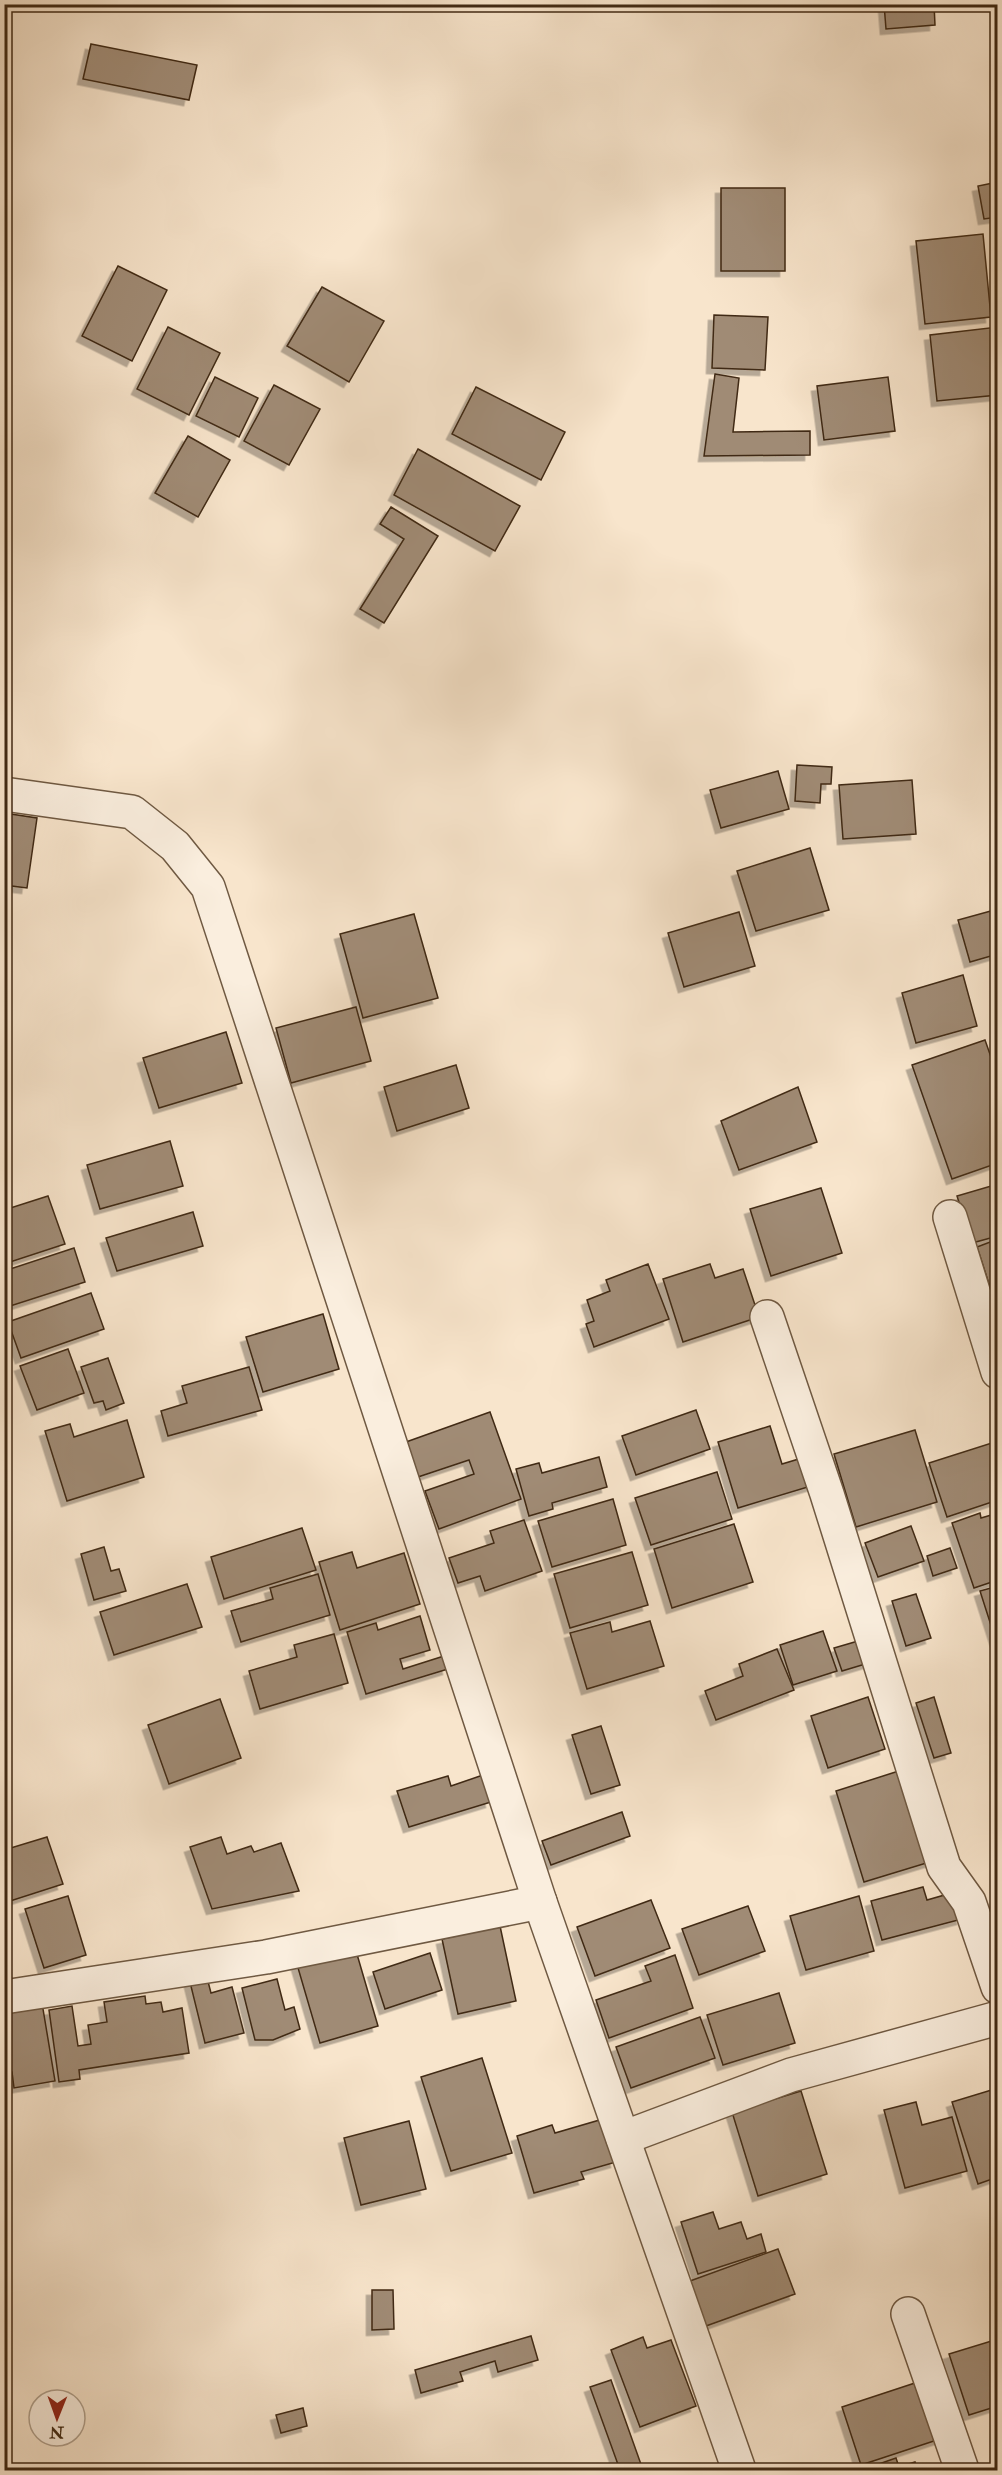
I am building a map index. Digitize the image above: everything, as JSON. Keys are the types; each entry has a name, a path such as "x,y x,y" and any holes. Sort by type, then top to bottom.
{"street":[{"path":"4,794 132,812 175,846 208,887 540,1902 739,2470"},
{"path":"950,1217 998,1372"},
{"path":"767,1317 827,1494 944,1867 969,1902 998,1987"},
{"path":"4,1997 266,1957 540,1902"},
{"path":"623,2138 791,2075 998,2018"},
{"path":"908,2314 962,2470"}],"building":[{"path":"884,4 934,4 935,25 886,29"},
{"path":"91,44 197,65 189,100 83,79"},
{"path":"998,182 998,217 984,219 978,186"},
{"path":"721,188 785,188 785,271 721,271"},
{"path":"983,234 991,317 925,324 916,241"},
{"path":"118,266 167,290 132,361 82,336"},
{"path":"322,287 384,321 349,382 287,346"},
{"path":"714,315 768,317 765,370 712,368"},
{"path":"168,327 220,353 189,415 137,389"},
{"path":"998,327 998,395 937,401 930,335"},
{"path":"715,374 739,378 733,432 810,431 810,455 704,456"},
{"path":"215,377 258,398 239,437 196,416"},
{"path":"888,377 895,431 824,440 817,386"},
{"path":"274,385 320,409 289,465 244,441"},
{"path":"476,387 565,432 541,480 452,434"},
{"path":"188,436 230,460 198,517 155,493"},
{"path":"418,449 520,506 495,551 394,495"},
{"path":"391,507 438,536 384,623 360,609 404,539 380,524"},
{"path":"797,765 832,767 831,784 821,784 820,803 795,801"},
{"path":"778,771 789,809 721,828 710,790"},
{"path":"912,780 916,834 843,839 839,785"},
{"path":"4,813 37,818 27,888 4,885"},
{"path":"810,848 829,910 756,931 737,871"},
{"path":"998,909 998,954 970,962 958,920"},
{"path":"739,912 755,966 684,987 668,933"},
{"path":"414,914 438,998 363,1018 340,934"},
{"path":"963,975 977,1026 916,1043 902,993"},
{"path":"356,1007 371,1061 291,1083 276,1028"},
{"path":"226,1032 242,1083 159,1108 143,1058"},
{"path":"985,1040 998,1077 998,1163 952,1179 912,1065"},
{"path":"456,1065 469,1108 397,1131 384,1087"},
{"path":"798,1087 817,1142 739,1170 721,1121"},
{"path":"170,1141 183,1186 100,1209 87,1165"},
{"path":"998,1184 998,1236 972,1243 957,1196"},
{"path":"821,1188 842,1253 771,1276 750,1209"},
{"path":"48,1196 65,1244 4,1264 4,1210"},
{"path":"193,1212 203,1246 117,1271 106,1238"},
{"path":"998,1239 998,1284 990,1287 977,1247"},
{"path":"74,1248 85,1282 4,1308 4,1271"},
{"path":"648,1264 669,1319 594,1347 586,1324 594,1321 587,1300 610,1291 606,1280"},
{"path":"710,1264 715,1278 743,1269 759,1317 683,1342 663,1279"},
{"path":"91,1293 104,1329 21,1358 8,1322"},
{"path":"323,1314 339,1369 263,1392 246,1337"},
{"path":"68,1349 84,1393 37,1410 20,1366"},
{"path":"108,1358 124,1403 106,1410 103,1401 94,1403 81,1367"},
{"path":"249,1367 262,1410 168,1436 161,1411 187,1403 182,1386"},
{"path":"696,1410 710,1449 636,1475 622,1436"},
{"path":"490,1412 521,1499 439,1529 425,1491 474,1474 469,1460 418,1477 406,1442"},
{"path":"127,1420 144,1477 67,1501 45,1431 70,1424 74,1437"},
{"path":"770,1426 782,1464 812,1455 821,1483 738,1508 718,1442"},
{"path":"915,1430 937,1502 856,1527 834,1454"},
{"path":"998,1441 998,1500 947,1517 929,1463"},
{"path":"599,1457 607,1487 552,1503 553,1509 529,1516 516,1469 539,1463 542,1473"},
{"path":"717,1472 732,1519 651,1545 635,1498"},
{"path":"613,1499 626,1545 552,1567 538,1521"},
{"path":"980,1513 981,1518 998,1513 998,1580 974,1588 952,1523"},
{"path":"524,1520 542,1571 485,1591 480,1576 458,1583 449,1558 494,1543 490,1531"},
{"path":"734,1524 753,1582 672,1608 654,1549"},
{"path":"911,1526 924,1561 878,1577 865,1543"},
{"path":"302,1528 316,1570 224,1599 211,1557"},
{"path":"104,1547 111,1571 119,1569 126,1591 94,1600 81,1554"},
{"path":"950,1548 957,1568 933,1576 927,1556"},
{"path":"352,1552 357,1568 404,1553 420,1604 340,1630 319,1562"},
{"path":"632,1552 648,1605 570,1628 554,1574"},
{"path":"318,1574 330,1615 241,1642 231,1611 273,1599 270,1588"},
{"path":"187,1584 202,1627 114,1655 100,1612"},
{"path":"998,1586 998,1641 996,1641 980,1591"},
{"path":"916,1594 931,1638 906,1646 892,1601"},
{"path":"420,1616 430,1650 400,1659 403,1669 444,1656 448,1669 366,1694 347,1632 376,1623 378,1630"},
{"path":"650,1621 664,1666 587,1689 570,1633 610,1622 612,1632"},
{"path":"823,1631 837,1671 793,1685 780,1645"},
{"path":"334,1634 348,1683 260,1709 249,1671 297,1657 294,1645"},
{"path":"865,1639 872,1662 842,1671 834,1648"},
{"path":"777,1649 794,1690 716,1720 705,1691 743,1676 739,1664"},
{"path":"868,1697 885,1749 828,1768 811,1716"},
{"path":"934,1697 951,1753 934,1758 916,1703"},
{"path":"220,1699 241,1758 169,1784 148,1725"},
{"path":"601,1726 620,1785 591,1794 572,1735"},
{"path":"905,1769 933,1861 864,1882 836,1791"},
{"path":"483,1775 491,1802 409,1827 397,1791 448,1776 451,1786"},
{"path":"622,1812 630,1836 551,1865 542,1841"},
{"path":"47,1837 63,1884 4,1903 4,1850"},
{"path":"221,1837 227,1854 251,1846 254,1852 281,1843 299,1891 212,1909 190,1847"},
{"path":"923,1887 927,1900 955,1892 962,1919 882,1940 871,1901"},
{"path":"68,1896 86,1955 44,1968 25,1909"},
{"path":"859,1896 874,1951 806,1970 790,1916"},
{"path":"651,1900 670,1948 595,1976 577,1927"},
{"path":"748,1906 765,1951 699,1975 682,1929"},
{"path":"500,1926 516,2001 458,2014 442,1939"},
{"path":"354,1944 378,2026 320,2043 296,1961"},
{"path":"430,1953 442,1990 385,2009 373,1972"},
{"path":"675,1955 693,2008 609,2038 596,2000 651,1981 645,1966"},
{"path":"204,1966 211,1993 232,1987 244,2033 205,2043 187,1970"},
{"path":"277,1979 285,2010 294,2007 300,2029 273,2040 255,2040 242,1988"},
{"path":"779,1993 795,2043 723,2065 707,2015"},
{"path":"145,1996 146,2004 161,2002 163,2012 182,2008 189,2053 79,2070 80,2079 59,2082 49,2010 72,2006 78,2046 91,2044 88,2025 107,2022 104,2002"},
{"path":"42,2003 55,2081 14,2088 12,2072 4,2073 4,2010"},
{"path":"700,2017 715,2058 631,2088 616,2047"},
{"path":"482,2058 512,2153 451,2171 421,2077"},
{"path":"998,2088 998,2177 978,2184 952,2102"},
{"path":"801,2091 827,2174 758,2196 732,2112"},
{"path":"916,2102 922,2125 952,2117 967,2171 905,2188 884,2110"},
{"path":"603,2119 616,2162 581,2172 584,2179 534,2193 517,2136 552,2125 555,2133"},
{"path":"409,2121 426,2189 361,2205 344,2138"},
{"path":"713,2212 719,2229 741,2222 747,2239 761,2234 766,2252 698,2274 681,2222"},
{"path":"778,2249 795,2294 706,2326 690,2281"},
{"path":"372,2290 393,2290 394,2329 372,2330"},
{"path":"531,2336 538,2360 498,2372 495,2361 460,2372 463,2381 421,2393 415,2370"},
{"path":"643,2337 647,2348 671,2340 696,2406 640,2427 611,2350"},
{"path":"998,2339 998,2406 969,2415 949,2354"},
{"path":"611,2380 643,2470 620,2470 590,2387"},
{"path":"924,2380 943,2438 861,2465 842,2407"},
{"path":"303,2408 307,2426 281,2433 276,2415"},
{"path":"896,2458 899,2467 915,2462 918,2470 871,2470 870,2467"}]}
